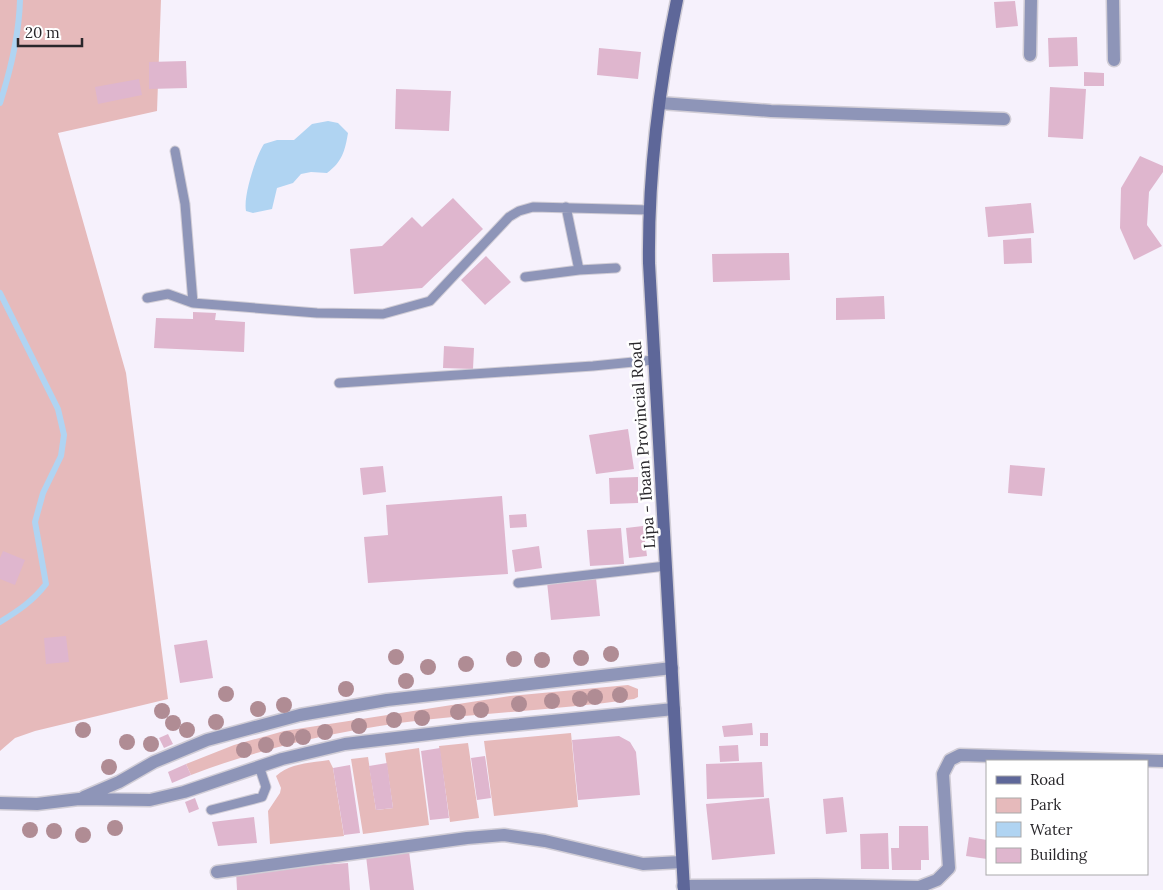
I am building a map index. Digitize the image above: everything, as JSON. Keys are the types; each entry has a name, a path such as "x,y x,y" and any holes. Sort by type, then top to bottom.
{"main road":[{"name":"Lipa - Ibaan Provincial Road","path":"677,0 660,103 650,210 649,282 683,888"}],"street":[{"path":"1030,55 1031,0"},
{"path":"1113,0 1114,60"},
{"path":"660,103 772,111 1004,119"},
{"path":"79,799 207,740 300,715 387,700 672,668"},
{"path":"0,803 37,804 79,799 130,801 163,797 259,766 344,744 470,729 674,709"},
{"path":"683,888 919,887 937,880 949,868 943,774 950,760 960,756 1122,760"},
{"path":"1148,761 1163,761"},
{"path":"217,872 467,838 504,835 545,841 643,864 682,862"}],"lane":[{"path":"175,152 185,204 193,303"},
{"path":"147,298 168,294 193,303 317,313 383,314 430,301 509,217 520,211 533,207 650,210"},
{"path":"566,207 579,270"},
{"path":"525,277 579,270 616,268"},
{"path":"339,383 593,366 654,360"},
{"path":"518,583 666,566"},
{"path":"211,810 262,797 266,787 259,766"}],"green space":[{"path":"0,0 161,0 157,111 58,133 126,373 168,699 35,731 15,738 0,751"},
{"path":"628,685 638,689 638,697 589,705 420,720 353,730 287,745 191,775 186,764 234,745 284,731 510,696"},
{"path":"571,733 578,807 494,816 484,741"},
{"path":"468,743 479,818 450,822 439,746"},
{"path":"419,748 429,825 363,834 351,759 368,757 376,810 393,808 385,753"},
{"path":"329,760 333,768 344,836 270,844 268,811 280,793 281,788 276,776 294,766"}],"water":[{"path":"328,121 338,123 348,133 344,151 336,165 327,173 311,172 301,174 293,183 277,188 272,209 253,213 246,211 246,196 251,176 257,157 264,144 277,140 294,140 312,124"}],"building":[{"path":"1015,1 1018,26 996,28 994,2"},
{"path":"1077,37 1078,66 1049,67 1048,38"},
{"path":"599,48 641,52 638,79 597,75"},
{"path":"186,61 187,88 149,89 149,62"},
{"path":"1084,72 1104,73 1104,86 1084,86"},
{"path":"139,79 142,95 98,104 95,87"},
{"path":"1050,87 1086,89 1083,139 1048,137"},
{"path":"396,89 451,91 449,131 395,129"},
{"path":"1140,156 1163,166 1163,172 1149,192 1147,225 1162,246 1134,260 1120,228 1121,188"},
{"path":"453,198 483,229 422,288 354,294 350,249 382,246 412,217 422,227"},
{"path":"1031,203 1034,233 988,237 985,207"},
{"path":"1031,238 1032,263 1004,264 1003,240"},
{"path":"789,253 790,280 713,282 712,254"},
{"path":"486,256 511,282 485,305 461,280"},
{"path":"884,296 885,319 836,320 836,298"},
{"path":"193,312 216,313 215,320 245,322 244,352 154,348 156,318 193,319"},
{"path":"444,346 474,348 473,369 443,368"},
{"path":"628,429 634,469 596,474 589,435"},
{"path":"1010,465 1045,468 1042,496 1008,493"},
{"path":"383,466 386,492 363,495 360,468"},
{"path":"638,477 638,503 610,504 609,478"},
{"path":"502,496 508,574 368,583 364,537 388,535 386,505"},
{"path":"526,514 527,527 510,528 509,515"},
{"path":"643,526 647,556 629,558 626,528"},
{"path":"621,528 624,564 590,566 587,530"},
{"path":"539,546 542,568 515,572 512,550"},
{"path":"3,551 25,560 15,585 0,579 0,558"},
{"path":"596,578 600,616 551,620 547,582"},
{"path":"66,636 69,662 46,664 44,638"},
{"path":"207,640 213,678 180,683 174,645"},
{"path":"752,723 753,735 724,737 722,726"},
{"path":"760,733 768,733 768,746 760,746"},
{"path":"168,734 173,744 164,748 159,738"},
{"path":"619,736 630,742 636,752 640,795 578,800 572,740"},
{"path":"738,745 739,761 720,762 719,746"},
{"path":"440,748 449,818 430,820 421,751"},
{"path":"485,756 491,798 477,800 471,758"},
{"path":"762,762 764,797 707,799 706,764"},
{"path":"387,763 393,808 376,810 369,766"},
{"path":"186,764 191,775 172,783 168,772"},
{"path":"350,765 360,833 344,835 333,768"},
{"path":"843,797 847,832 826,834 823,799"},
{"path":"195,798 199,809 189,813 185,802"},
{"path":"769,798 775,854 712,860 706,804"},
{"path":"254,817 257,843 218,846 212,822"},
{"path":"899,826 928,826 929,860 921,860 921,870 892,870 891,848 899,848"},
{"path":"888,833 889,869 861,869 860,834"},
{"path":"969,837 986,840 986,859 966,856"},
{"path":"409,851 414,890 370,890 366,856"},
{"path":"348,863 350,890 237,890 236,871"}],"waterway":[{"path":"0,103 14,52 20,0"},
{"path":"0,293 58,409 64,435 61,456 43,493 35,522 46,584 36,596 0,622"}]}
